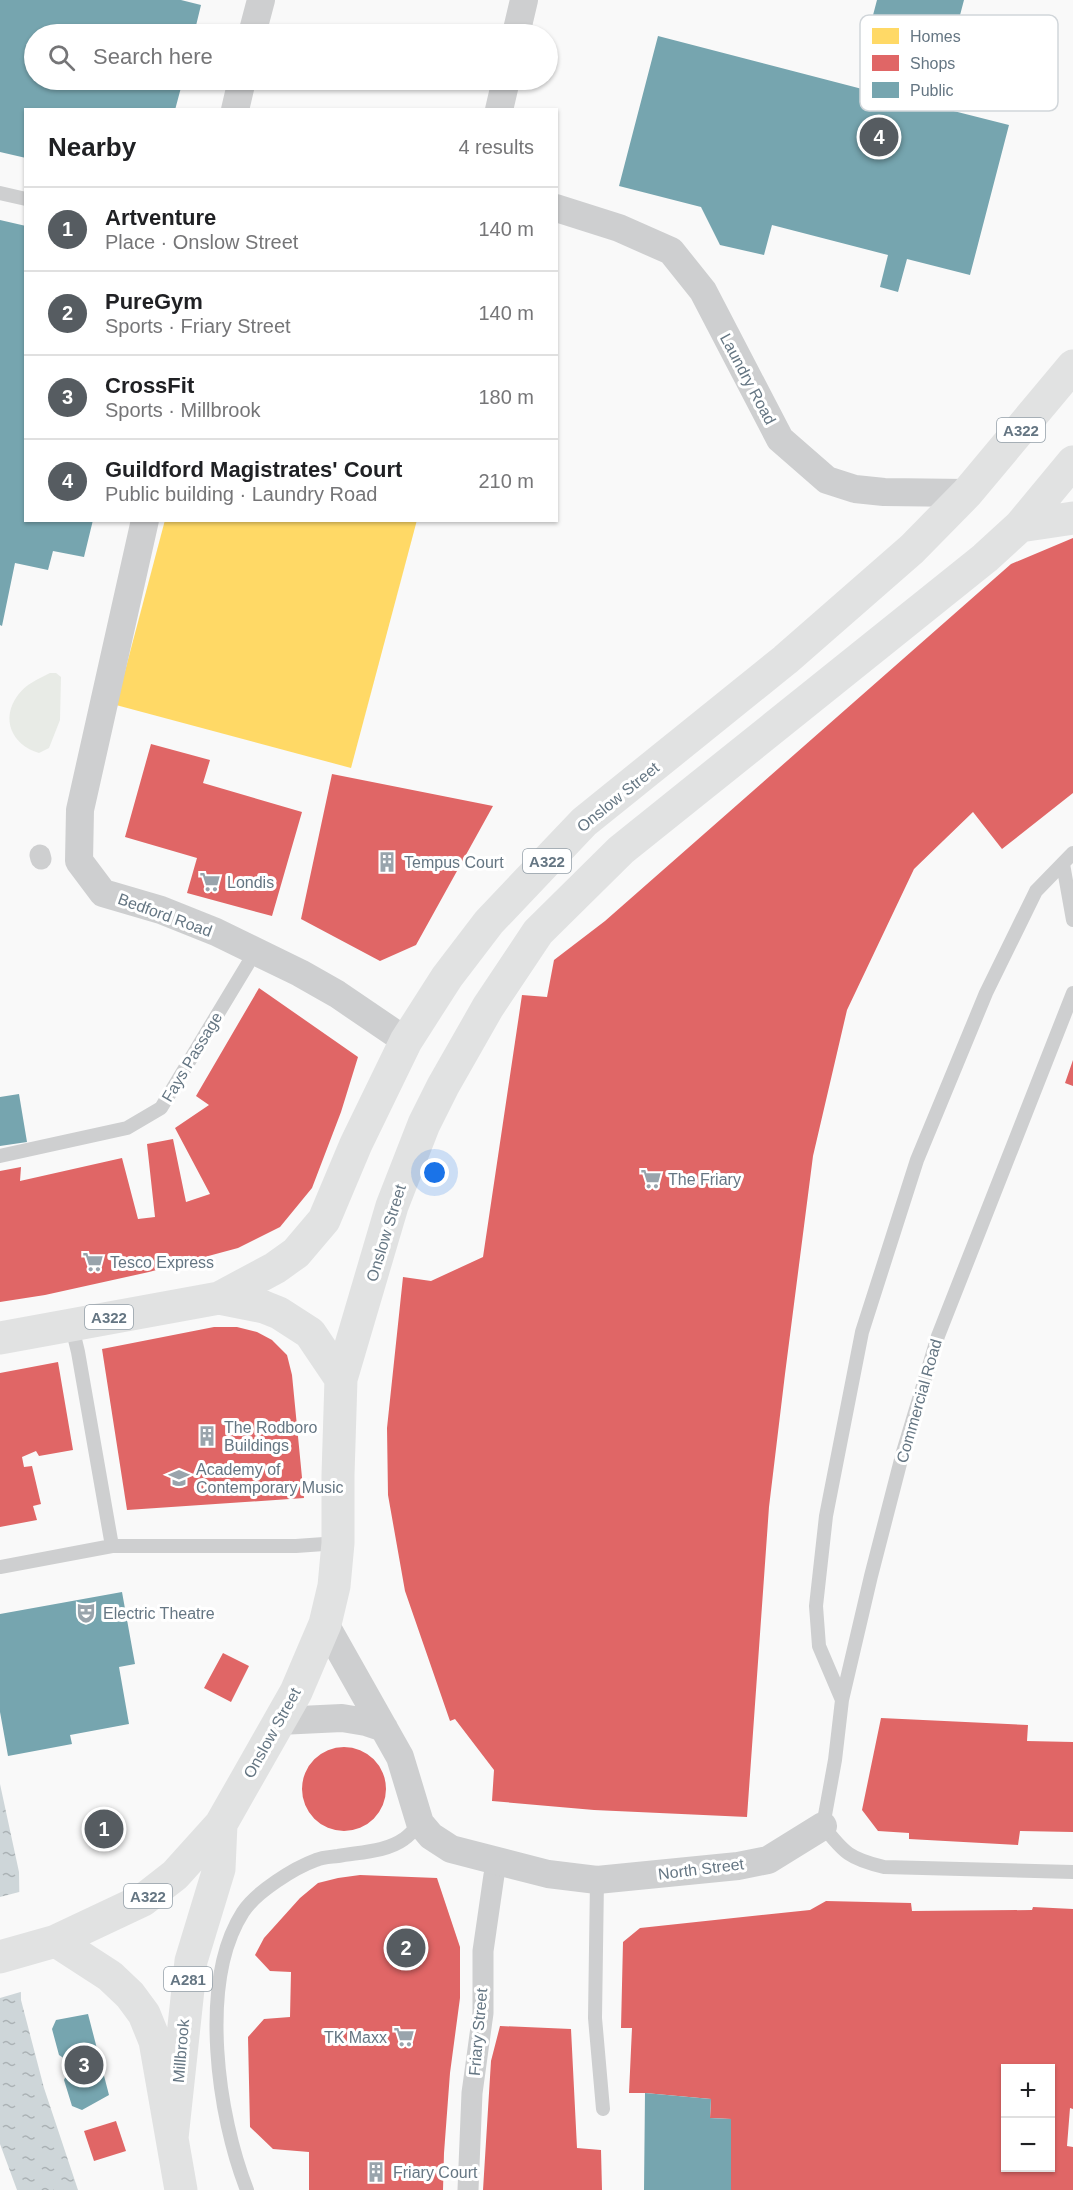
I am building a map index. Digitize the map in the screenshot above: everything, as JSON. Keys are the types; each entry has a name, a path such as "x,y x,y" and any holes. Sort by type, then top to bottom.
{"main road":[{"name":"Onslow Street","path":"219,1298 275,1268 296,1252 324,1220 356,1144 406,1041 447,977 489,922 584,822 785,660 912,549 967,493 1073,366"},
{"name":"Onslow Street","path":"0,1957 56,1941 143,1900 175,1875 221,1824 296,1692 325,1624 334,1586 339,1543 338,1475 341,1379 392,1206 424,1124 443,1086 488,1006 538,932 621,850 985,558 1020,526 1073,462"},
{"path":"1020,526 1073,518"},
{"name":"A322","path":"0,1338 75,1338 219,1298 264,1307 279,1313 310,1333 341,1379"},
{"name":"Millbrook","path":"172,2138 191,1961 219,1869 221,1824"},
{"name":"Millbrook","path":"56,1941 110,1976 130,1995 144,2014 155,2041 181,2190"}],"street":[{"path":"255,24 261,0"},
{"path":"518,24 524,0"},
{"path":"499,108 504,90"},
{"name":"Laundry Road","path":"558,209 619,228 671,251 703,291 780,439 827,480 855,489 884,492 967,493"},
{"name":"Bedford Road","path":"145,522 80,810 79,861 103,893 161,910 216,932 300,973 337,994 406,1041"},
{"path":"325,1624 400,1757 420,1823"},
{"path":"279,1721 342,1718 384,1728"},
{"name":"North Street","path":"420,1823 431,1836 451,1849 548,1874 597,1880 738,1866 768,1860 823,1826"},
{"name":"Friary Street","path":"468,2190 472,2093 483,2013 483,1951 494,1875"}],"lane":[{"path":"0,193 24,199"},
{"path":"1068,859 1073,920"},
{"path":"842,1700 819,1646 816,1606 826,1516 862,1332 917,1160 978,1009 1036,891 1068,859"},
{"name":"Fays Passage","path":"0,1156 128,1128 161,1108 255,952"},
{"name":"Commercial Road","path":"823,1826 835,1760 842,1700 876,1554 903,1452 950,1301 1073,993"},
{"path":"75,1338 112,1546"},
{"path":"0,1568 112,1546 296,1546 339,1543"},
{"path":"200,1546 200,1561"},
{"path":"247,2190 235,2159 222,2099 216,2022 225,1950 244,1911 278,1878 317,1859 385,1849 404,1840 420,1823"},
{"path":"823,1826 842,1851 860,1862 884,1867 1073,1872"},
{"path":"597,1880 595,2018 603,2109"}],"shaded area":[{"path":"50,673 56,673 61,677 60,720 49,748 39,753 22,744 16,737 10,722 10,713 21,691 32,682"}],"water":[{"path":"0,1784 19,1872 21,2000 44,2088 78,2190 17,2190 0,2144"}],"pier":[{"path":"23,1891 24,1991 0,1998 0,1897"}],"building: Homes":[{"path":"164,522 416,522 351,768 116,705"}],"building: Shops":[{"name":"The Friary","path":"1073,538 1073,793 1002,849 973,812 914,869 847,1010 813,1156 785,1374 769,1507 747,1817 594,1810 492,1801 494,1770 455,1719 450,1721 405,1591 388,1495 387,1428 403,1277 431,1281 483,1257 522,995 547,997 554,960 605,921 1011,564"},
{"path":"151,744 210,760 203,783 302,812 272,916 187,893 197,858 125,837"},
{"name":"Tempus Court","path":"332,774 493,806 416,945 380,961 301,919"},
{"path":"259,988 358,1057 341,1112 312,1188 280,1227 238,1248 149,1272 45,1295 0,1302 0,1171 21,1167 20,1181 122,1158 138,1219 155,1217 147,1144 173,1139 186,1202 210,1194 175,1128 209,1105 196,1096"},
{"path":"1073,1060 1073,1086 1065,1083"},
{"name":"The Rodboro Buildings","path":"214,1327 237,1327 257,1332 272,1340 287,1355 292,1375 304,1498 127,1510 102,1349"},
{"path":"58,1362 73,1450 39,1456 36,1451 22,1457 24,1467 32,1466 41,1504 33,1506 37,1520 0,1527 0,1373"},
{"path":"223,1653 249,1666 231,1702 204,1688"},
{"path":"881,1718 1028,1725 1027,1741 1073,1742 1073,1832 1020,1831 1018,1845 909,1839 909,1833 878,1831 862,1810"},
{"path":"344,1747 360,1750 374,1759 383,1773 386,1789 383,1805 374,1819 360,1828 344,1831 328,1828 314,1819 305,1805 302,1789 305,1773 314,1759 328,1750"},
{"path":"360,1875 437,1878 460,1947 460,1998 450,2073 443,2190 309,2190 309,2152 273,2149 250,2127 248,2037 264,2019 290,2017 291,1972 270,1971 255,1955 264,1938 300,1898 318,1883"},
{"path":"826,1901 911,1903 912,1911 1032,1910 1033,1907 1073,1909 1073,2109 1070,2108 1067,2146 1073,2147 1073,2190 731,2190 731,2119 710,2118 711,2099 629,2093 632,2028 621,2028 623,1942 640,1928 810,1910"},
{"path":"500,2026 571,2029 577,2148 601,2150 602,2190 483,2190 491,2061"},
{"path":"116,2121 126,2151 94,2161 84,2131"}],"building: Public":[{"path":"0,0 181,0 201,5 196,24 24,24 24,90 180,90 176,108 24,108 24,158 0,152"},
{"path":"877,0 964,0 960,15 873,15"},
{"path":"658,36 860,88 860,111 954,111 1009,125 970,275 907,259 898,292 880,287 888,255 772,225 764,255 720,245 701,207 619,186"},
{"path":"0,220 24,226 24,522 93,522 84,557 53,551 48,570 15,563 2,626 0,625"},
{"path":"19,1094 27,1142 0,1146 0,1097"},
{"path":"122,1592 135,1664 119,1667 129,1724 70,1735 72,1744 8,1756 0,1712 0,1614"},
{"path":"88,2014 109,2095 82,2110 72,2106 64,2080 68,2072 65,2059 59,2055 52,2029 56,2020"},
{"path":"645,2093 711,2099 710,2118 731,2119 731,2190 644,2190"}],"place":[{"name":"Guildford Magistrates' Court","path":"879,137"},
{"name":"Tempus Court","path":"387,862"},
{"name":"Londis","path":"210,882"},
{"name":"The Friary","path":"651,1179"},
{"name":"Tesco Express","path":"93,1262"},
{"name":"The Rodboro Buildings","path":"207,1436"},
{"name":"Academy of Contemporary Music","path":"179,1478"},
{"name":"Electric Theatre","path":"86,1613"},
{"name":"Artventure","path":"104,1829"},
{"name":"PureGym","path":"406,1948"},
{"name":"TK Maxx","path":"404,2037"},
{"name":"CrossFit","path":"84,2065"},
{"name":"Friary Court","path":"376,2172"}]}
